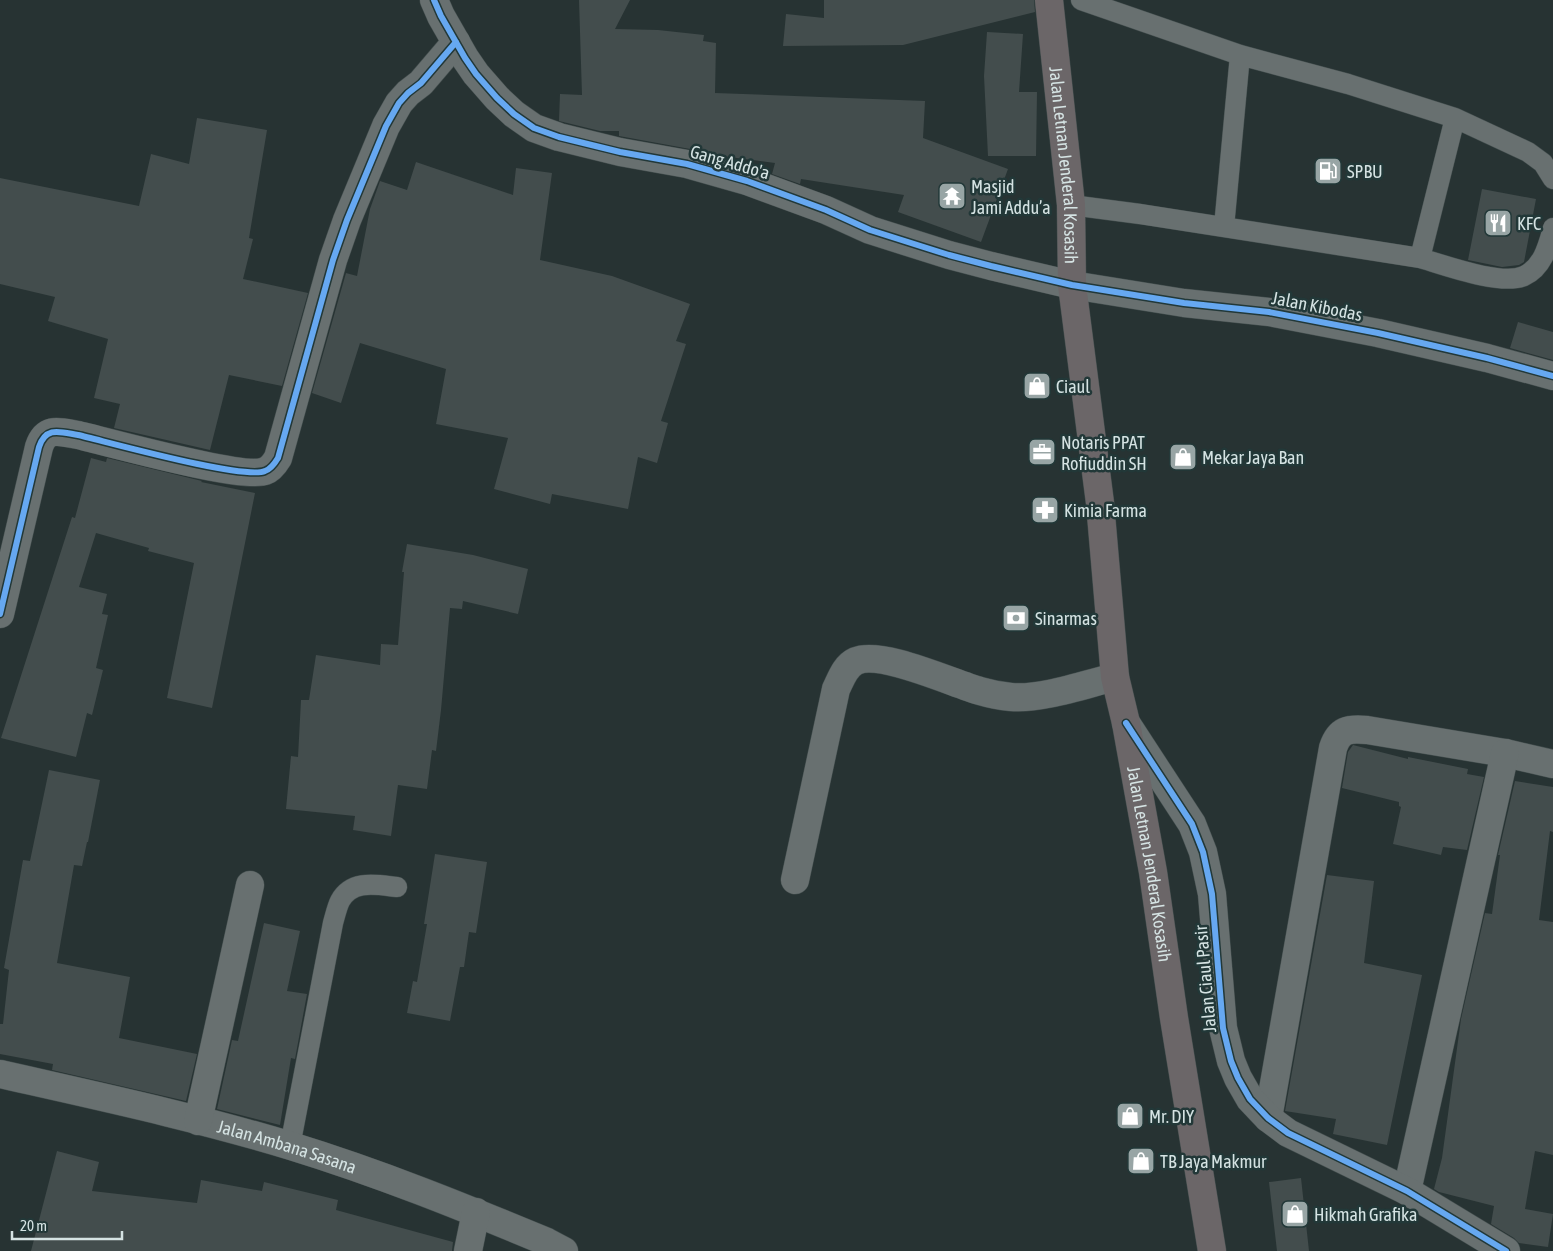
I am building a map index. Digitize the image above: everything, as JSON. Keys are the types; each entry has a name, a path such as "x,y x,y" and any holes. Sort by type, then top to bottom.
{"highway":[{"name":"Jalan Letnan Jenderal Kosasih","path":"1049,0 1071,206 1072,285 1100,504 1116,676 1153,872 1212,1251"}],"street":[{"name":"Gang Addo'a","path":"434,0 441,16 476,74 514,114 534,128 560,137 620,152 687,164 747,181 826,210 870,230 949,256 1072,285"},
{"path":"0,614 39,448 46,434 56,431 78,435 223,469 255,473 264,472 273,466 278,458 333,260 347,220 386,126 399,103 421,83 456,42"},
{"name":"Jalan Kibodas","path":"1072,285 1184,303 1269,312 1487,358 1553,376"},
{"path":"795,880 836,689 848,667 857,661 880,659 905,665 982,692 1012,697 1038,696 1116,676"},
{"name":"Jalan Ciaul Pasir","path":"1126,724 1192,824 1203,852 1212,894 1223,1028 1231,1061 1250,1099 1268,1118 1288,1133 1407,1191 1506,1251"},
{"path":"1268,1118 1331,758 1336,739 1341,733 1348,730 1367,730 1505,753 1553,764"},
{"path":"1407,1191 1505,753"},
{"path":"198,1121 250,885"},
{"name":"Jalan Ambana Sasana","path":"0,1074 135,1105 290,1146 388,1178 476,1212 564,1251"},
{"path":"468,1251 476,1212"}],"lane":[{"path":"1080,0 1240,55 1348,84 1455,118 1528,152 1543,163 1553,179"},
{"path":"1224,227 1240,55"},
{"path":"1420,258 1455,118"},
{"path":"1071,206 1140,214 1420,258 1496,279 1525,276 1538,265 1547,252 1553,228"},
{"path":"290,1146 333,923 341,900 351,890 361,885 397,887"}],"building":[{"path":"579,0 630,0 615,29 658,30 704,35 703,41 716,43 715,93 925,101 923,138 1008,169 981,242 898,212 904,195 801,179 800,184 772,174 775,163 714,155 619,136 619,131 600,131 559,121 560,94 582,95"},
{"path":"824,0 1034,0 1035,12 903,45 783,46 786,14 824,18"},
{"path":"987,32 1023,34 1019,92 1037,92 1036,156 988,156 984,76"},
{"path":"197,118 267,130 249,238 253,239 243,279 308,293 282,386 229,375 210,450 114,428 120,404 94,398 108,339 48,321 55,297 0,284 0,178 139,206 151,154 189,164"},
{"path":"416,162 513,195 516,168 552,173 540,260 612,276 690,304 676,341 686,344 661,421 668,423 657,463 638,457 628,509 552,494 550,504 494,489 508,438 436,424 446,369 360,343 341,403 312,393 346,273 357,276 370,209 380,181 407,190"},
{"path":"1482,189 1536,199 1524,262 1519,265 1502,267 1468,260"},
{"path":"1518,322 1553,332 1553,360 1510,348"},
{"path":"91,458 106,462 107,458 201,482 255,493 212,708 167,698 194,563 148,551 149,548 96,533 79,587 107,594 102,614 108,615 96,668 103,670 92,715 87,713 76,757 1,738 72,517 75,518"},
{"path":"407,544 473,555 528,569 518,614 463,601 462,609 450,608 436,751 432,750 427,789 398,785 391,836 353,830 355,816 286,809 291,756 298,757 301,700 309,700 316,655 380,665 381,644 398,645 404,572 402,572"},
{"path":"1353,745 1408,759 1408,757 1468,769 1467,774 1484,777 1467,850 1443,847 1441,855 1393,844 1401,807 1399,802 1342,788 1348,752"},
{"path":"49,770 100,780 82,866 74,865 57,963 130,977 119,1038 197,1054 186,1101 52,1070 53,1064 0,1054 0,1024 3,1024 9,970 4,968 23,860 30,861"},
{"path":"1515,781 1553,787 1553,832 1550,831 1539,920 1553,922 1553,1155 1535,1151 1525,1209 1553,1214 1548,1247 1519,1243 1491,1224 1494,1206 1439,1192 1434,1189 1442,1158 1461,1019 1485,913 1492,914 1500,855 1498,855"},
{"path":"435,854 487,862 476,933 469,932 464,967 460,967 450,1021 407,1013 413,981 417,982 427,924 424,924"},
{"path":"1327,875 1374,881 1364,963 1422,975 1387,1145 1333,1134 1336,1119 1285,1111"},
{"path":"264,923 300,931 287,991 307,994 295,1059 291,1058 280,1125 217,1109 232,1040 238,1041"},
{"path":"57,1151 99,1162 92,1191 197,1203 201,1180 262,1191 264,1182 338,1200 336,1210 453,1242 452,1251 31,1251"},
{"path":"1301,1178 1309,1251 1277,1251 1269,1182"}],"cycle path":[{"path":"434,0 465,58 497,98 514,114 534,128 559,137 620,152 687,164 747,181 826,210 870,230 991,266 1072,285 1184,303 1269,312 1378,333 1487,358 1553,376"},
{"path":"0,614 39,447 42,440 50,433 60,432 78,435 175,459 231,470 265,471 274,464 278,458 333,260 347,220 386,126 399,103 421,83 456,42"},
{"path":"1126,723 1192,824 1203,852 1212,894 1223,1028 1231,1061 1250,1099 1268,1118 1288,1133 1407,1191 1506,1251"}],"place":[{"name":"SPBU","path":"1328,171"},
{"name":"Masjid Jami Addu’a","path":"952,196"},
{"name":"KFC","path":"1498,223"},
{"name":"Ciaul","path":"1037,386"},
{"name":"Notaris PPAT Rofiuddin SH","path":"1042,452"},
{"name":"Mekar Jaya Ban","path":"1183,457"},
{"name":"Kimia Farma","path":"1045,510"},
{"name":"Sinarmas","path":"1016,618"},
{"name":"Mr. DIY","path":"1130,1116"},
{"name":"TB Jaya Makmur","path":"1141,1161"},
{"name":"Hikmah Grafika","path":"1295,1214"}]}
